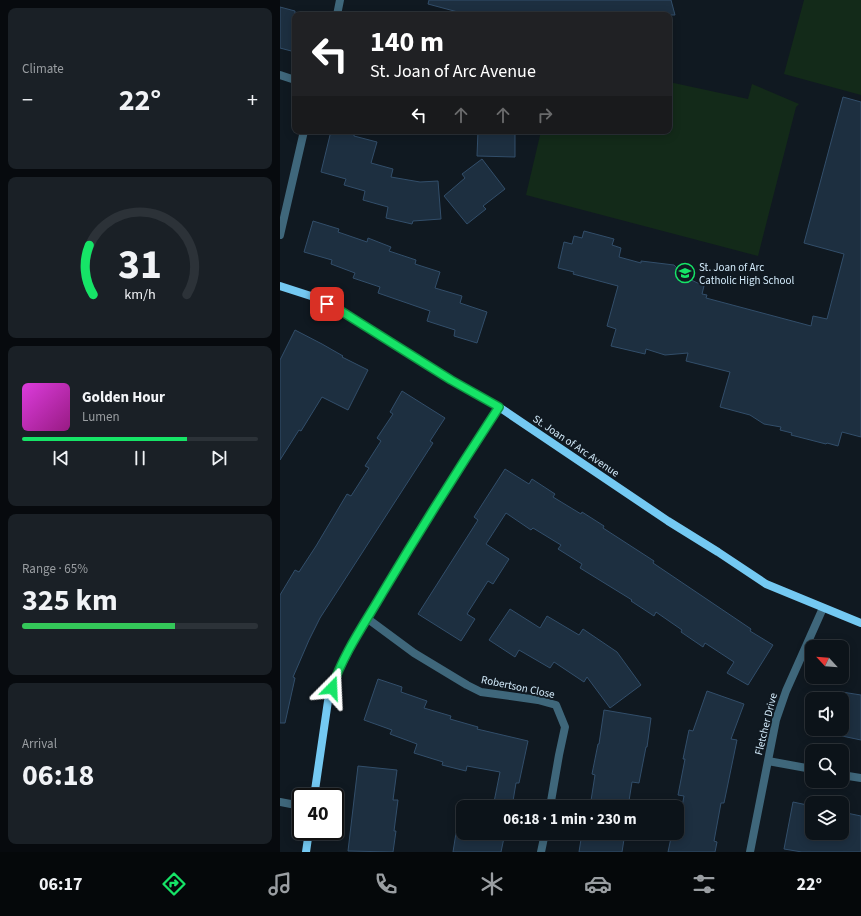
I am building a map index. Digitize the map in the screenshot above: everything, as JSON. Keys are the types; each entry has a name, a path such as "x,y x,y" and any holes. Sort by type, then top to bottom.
{"street":[{"path":"338,12 340,0"},
{"path":"280,75 292,79"},
{"path":"280,235 303,134"},
{"name":"St. Joan of Arc Avenue","path":"280,286 314,297 341,311 451,380 499,407 668,521 766,584 861,622"},
{"path":"315,788 328,701 336,676 351,646 419,532 499,407"},
{"name":"Fletcher Drive","path":"750,852 776,720 786,691 823,608"},
{"name":"Robertson Close","path":"368,619 414,653 481,692 538,700 556,705 565,727 551,800"},
{"path":"768,761 805,768"},
{"path":"849,776 861,778"},
{"path":"280,802 292,804"},
{"path":"306,852 308,840"},
{"path":"542,852 544,840"}],"green space":[{"path":"804,0 861,0 861,95 784,74"},
{"path":"672,83 748,99 752,84 799,104 796,107 758,256 526,195 540,134 672,134"}],"building":[{"path":"429,0 671,0 675,15 672,15 672,12 458,12 428,4"},
{"path":"280,7 295,12 292,12 292,51 280,48"},
{"path":"843,97 861,102 861,437 842,432 838,446 791,435 792,433 780,430 781,427 764,424 750,415 720,407 730,372 686,361 688,353 665,355 646,349 645,354 611,346 616,329 607,326 618,286 573,274 574,272 558,268 564,242 572,244 574,236 582,238 584,231 614,239 612,245 621,248 619,257 641,263 641,261 674,265 687,278 704,286 702,294 707,295 706,298 811,326 813,316 827,319 844,254 804,243"},
{"path":"330,134 354,134 354,136 377,142 371,163 393,169 391,177 420,182 438,181 441,219 413,221 412,224 386,218 388,207 363,200 365,191 344,185 346,179 321,172"},
{"path":"478,134 515,134 515,157 477,156"},
{"path":"482,159 505,189 483,206 486,209 467,224 444,196 465,178 462,174"},
{"path":"313,221 339,229 338,232 367,242 368,238 391,247 389,251 416,260 415,264 440,272 435,288 462,296 460,303 487,312 477,343 454,336 455,330 427,321 430,311 378,293 380,287 353,278 355,273 331,264 332,260 304,252"},
{"path":"295,330 368,370 348,410 322,397 301,431 299,430 280,460 280,360"},
{"path":"402,391 445,418 430,441 433,443 320,618 293,677 295,678 285,723 280,723 280,595 295,570 299,572 347,494 351,496 369,468 365,466 381,441 377,438 393,414 390,412"},
{"path":"505,469 529,484 532,479 555,494 553,497 581,514 582,512 604,526 603,528 654,561 653,563 751,629 750,631 773,645 748,685 727,673 734,662 705,643 703,647 656,612 654,616 631,601 632,600 580,568 582,564 558,549 561,545 533,528 531,530 506,513 486,544 509,559 493,584 488,581 467,614 475,619 461,641 418,614 478,520 474,517"},
{"path":"510,609 540,628 547,616 579,635 583,629 617,652 641,685 610,708 587,677 584,682 554,662 550,668 519,650 515,657 489,640"},
{"path":"378,679 402,687 401,692 427,701 424,708 451,716 450,719 478,727 477,729 528,741 519,783 516,783 513,800 494,800 500,772 467,766 466,771 442,765 443,762 414,753 417,744 390,734 392,730 364,720"},
{"path":"707,691 744,704 731,739 737,740 724,803 721,803 714,841 717,842 715,852 668,852 671,840 684,840 684,796 678,795 689,730 693,731"},
{"path":"849,693 861,695 861,740 842,736 849,736"},
{"path":"604,710 651,718 647,747 639,783 632,782 629,800 591,800 595,775 592,774 599,744"},
{"path":"358,766 397,770 393,800 398,800 393,852 348,851"},
{"path":"793,802 805,805 805,840 849,840 849,813 861,816 861,852 802,852 784,849"},
{"path":"456,833 456,840 504,840 501,852 453,852"},
{"path":"581,840 624,840 622,852 579,852"}],"place":[{"name":"St. Joan of Arc Catholic High School","path":"685,273"}],"route":[{"path":"327,304 341,311 451,380 499,407 419,532 351,646 336,676 332,688"}]}
